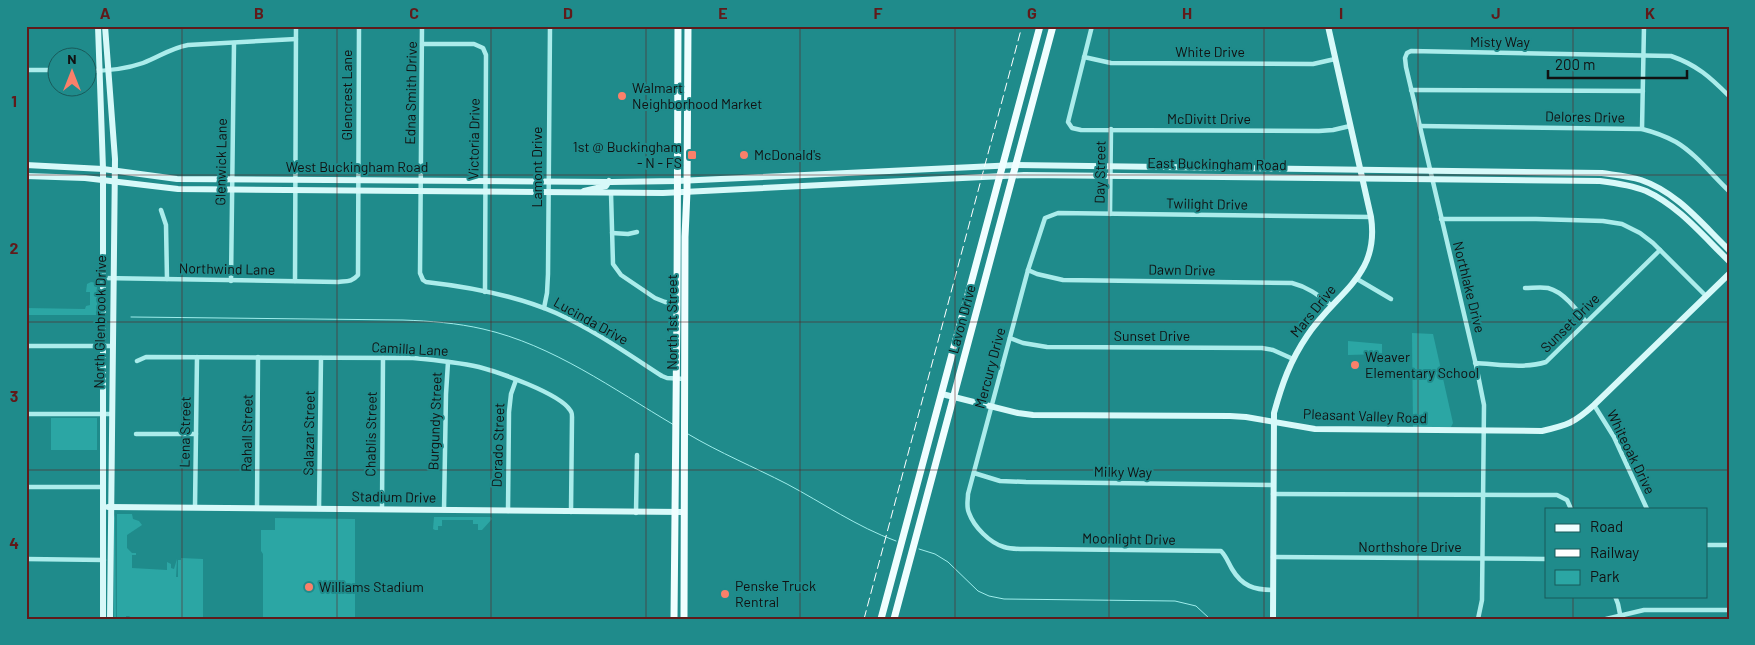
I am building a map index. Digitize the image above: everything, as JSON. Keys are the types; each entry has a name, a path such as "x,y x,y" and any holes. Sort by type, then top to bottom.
{"main road":[{"name":"North Glenbrook Drive","path":"98,26 103,169 103,619"},
{"name":"North Glenbrook Drive","path":"105,26 114,129 110,619"},
{"name":"North 1st Street","path":"678,26 677,192 686,421 684,619"},
{"name":"North 1st Street","path":"674,619 678,304 688,191 688,26"},
{"name":"Lavon Drive","path":"882,619 1040,26"},
{"name":"Lavon Drive","path":"894,619 1053,26"},
{"name":"Mars Drive","path":"1273,619 1274,413 1282,383 1293,359 1314,324 1357,279 1367,264 1370,252 1371,217 1328,26"},
{"path":"678,70 688,68"},
{"name":"West Buckingham Road","path":"26,165 114,170 177,179 688,181"},
{"name":"East Buckingham Road","path":"688,181 1016,165 1602,173 1642,181 1669,194 1681,203 1729,250"},
{"path":"824,174 824,184"},
{"name":"East Buckingham Road","path":"677,192 1013,175 1600,180 1624,184 1646,191 1674,207 1729,261"},
{"name":"West Buckingham Road","path":"26,176 102,180 178,189 358,189 581,193 677,192"},
{"path":"758,178 759,187"},
{"path":"581,193 606,186 609,181"},
{"name":"Pleasant Valley Road","path":"942,394 1033,415 1230,416 1315,429 1542,431 1564,426 1577,420 1729,274"},
{"path":"676,436 682,470 685,474"},
{"name":"Stadium Drive","path":"103,507 684,512"}],"street":[{"path":"295,281 296,26"},
{"name":"Glencrest Lane","path":"352,281 358,275 359,26"},
{"name":"Edna Smith Drive","path":"422,26 420,274 423,280"},
{"name":"Lamont Drive","path":"544,308 548,293 550,26"},
{"path":"1084,57 1092,26"},
{"path":"1642,129 1644,26"},
{"path":"100,71 144,62 177,47 296,39"},
{"name":"Glenwick Lane","path":"231,281 234,42"},
{"name":"Victoria Drive","path":"422,44 474,44 483,48 486,64 485,292"},
{"name":"Misty Way","path":"1407,53 1411,51 1671,56 1693,65 1707,74 1729,96"},
{"name":"Northlake Drive","path":"1407,53 1405,58 1411,90 1483,399 1483,558 1482,600 1478,619"},
{"name":"White Drive","path":"1084,57 1111,63 1314,64 1335,59"},
{"name":"McDivitt Drive","path":"1084,57 1068,122 1072,128 1081,130 1320,131 1350,126"},
{"path":"26,70 48,70"},
{"path":"1411,90 1643,91"},
{"name":"Delores Drive","path":"1420,126 1642,129 1677,142 1729,191"},
{"name":"Day Street","path":"1110,214 1111,129"},
{"path":"611,193 613,264 621,275 655,298 664,302 678,304"},
{"path":"162,210 166,225 167,279"},
{"name":"Twilight Drive","path":"1045,218 1058,212 1371,217"},
{"name":"Mercury Drive","path":"974,524 967,506 968,494 1028,270 1041,225 1045,218"},
{"path":"1440,219 1536,219 1615,222 1640,233 1660,250 1706,296"},
{"path":"612,233 628,234 637,232"},
{"name":"Sunset Drive","path":"1476,363 1538,365 1546,362 1660,250"},
{"name":"Dawn Drive","path":"1028,270 1063,280 1292,283 1316,293 1331,305"},
{"name":"Northwind Lane","path":"102,278 352,281"},
{"path":"1357,279 1391,299"},
{"name":"Lucinda Drive","path":"423,280 485,292 544,308 606,340 662,376 685,379"},
{"path":"1525,288 1553,290 1576,309 1586,322"},
{"name":"Sunset Drive","path":"1010,338 1023,343 1047,347 1262,348 1273,350 1293,359"},
{"path":"26,346 113,346"},
{"name":"Camilla Lane","path":"136,362 146,357 413,358 480,368 516,380 559,400 570,410 572,417 571,512"},
{"name":"Lena Street","path":"195,507 197,357"},
{"name":"Rahall Street","path":"258,357 258,508"},
{"name":"Salazar Street","path":"320,509 321,358"},
{"name":"Chablis Street","path":"382,510 383,358"},
{"name":"Burgundy Street","path":"444,510 448,362"},
{"name":"Dorado Street","path":"508,511 509,412 511,394 516,380"},
{"name":"Whiteoak Drive","path":"1594,405 1614,437 1646,508"},
{"path":"26,414 111,414"},
{"path":"136,434 196,434"},
{"path":"636,512 637,455"},
{"name":"Milky Way","path":"974,473 991,479 1026,482 1273,484"},
{"path":"26,487 103,487"},
{"path":"1273,494 1557,495 1567,500 1571,508"},
{"name":"Moonlight Drive","path":"974,524 997,545 1006,548 1221,551 1240,580 1254,588 1273,590"},
{"path":"1708,545 1729,545"},
{"name":"Northshore Drive","path":"1273,558 1545,559"},
{"path":"26,559 110,560"},
{"path":"1616,598 1621,617"},
{"path":"1606,619 1621,617 1644,610 1729,610"}],"green space":[{"path":"91,282 97,283 97,315 26,315 26,308 85,309 86,306 90,305 90,292 86,292 87,284"},
{"path":"1412,333 1433,334 1453,423 1451,427 1413,427"},
{"path":"1348,341 1382,344 1382,354 1348,355"},
{"path":"51,418 97,418 97,450 51,450"},
{"path":"115,514 116,619 114,619 114,518"},
{"path":"117,514 132,514 133,519 139,521 142,525 127,535 127,548 132,553 136,553 136,555 132,555 132,568 167,570 167,562 174,569 177,559 176,577 178,577 178,560 181,560 181,558 203,559 203,619 133,619 126,616 126,619 117,619"},
{"path":"434,517 491,517 492,519 482,530 478,530 478,524 473,524 473,520 442,520 442,526 438,526 438,530 435,530 433,529"},
{"name":"Williams Stadium","path":"275,518 355,519 355,619 263,619 261,530 275,530"}],"waterway":[{"path":"131,317 403,320 473,327 509,336 558,357 674,425"},
{"path":"688,434 787,484 854,522 896,541"},
{"path":"919,549 935,554 948,562 978,591 989,596 1004,599 1175,601 1196,606 1210,619"}],"railway":[{"path":"864,619 1022,26"}],"place":[{"name":"Walmart Neighborhood Market","path":"622,96"},
{"name":"1st @ Buckingham - N - FS","path":"692,155"},
{"name":"McDonald's","path":"744,155"},
{"name":"Weaver Elementary School","path":"1355,365"},
{"name":"Williams Stadium","path":"309,587"},
{"name":"Penske Truck Rentral","path":"725,594"}]}
